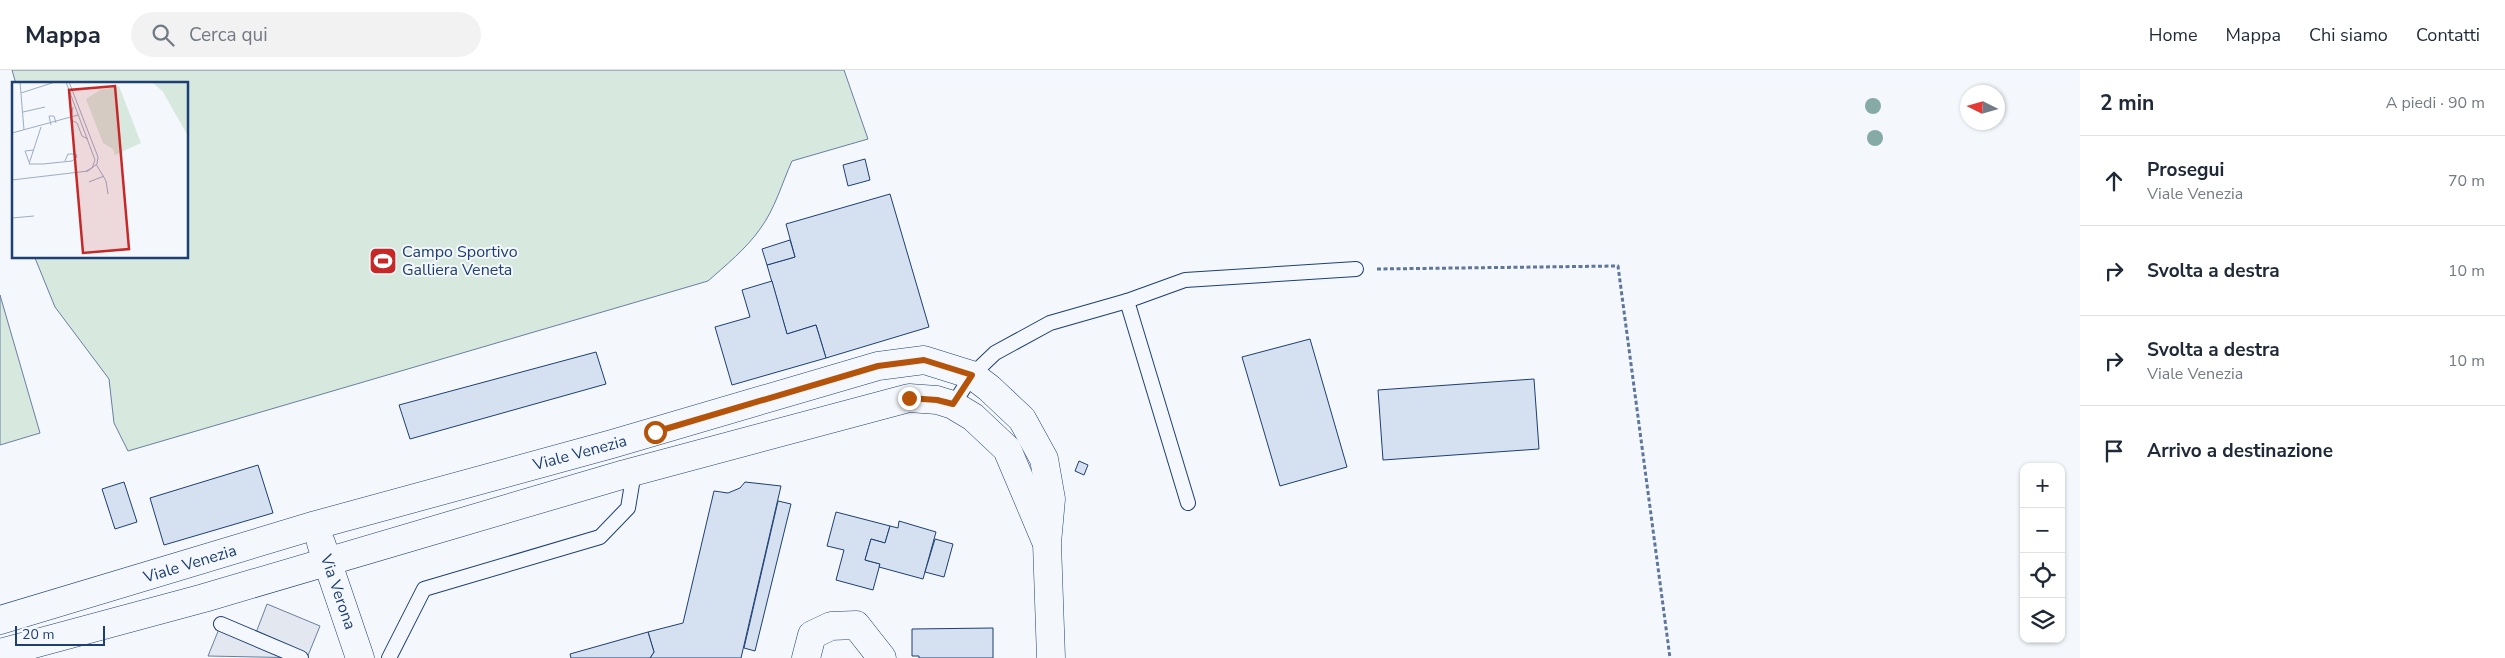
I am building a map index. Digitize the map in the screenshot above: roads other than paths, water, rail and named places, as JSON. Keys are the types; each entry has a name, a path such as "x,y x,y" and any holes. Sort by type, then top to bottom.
{"street":[{"name":"Viale Venezia","path":"0,620 316,525 621,442 878,366 924,360 972,375 1022,419 1044,459 1051,499 1047,543 1051,658"},
{"name":"Viale Venezia","path":"0,653 204,598 634,472 909,398 937,400 953,404 973,418 1007,449 1047,543"},
{"name":"Via Verona","path":"316,525 360,658"},
{"path":"806,658 812,635 831,626 856,625 882,658"}],"lane":[{"path":"953,404 972,375 995,353 1050,323 1127,301 1185,280 1356,269"},
{"path":"1127,301 1188,503"},
{"path":"389,658 424,589 600,537 628,508 634,472"},
{"path":"221,624 301,658"}],"place":[{"name":"Campo Sportivo Galliera Veneta","path":"383,261"}]}
